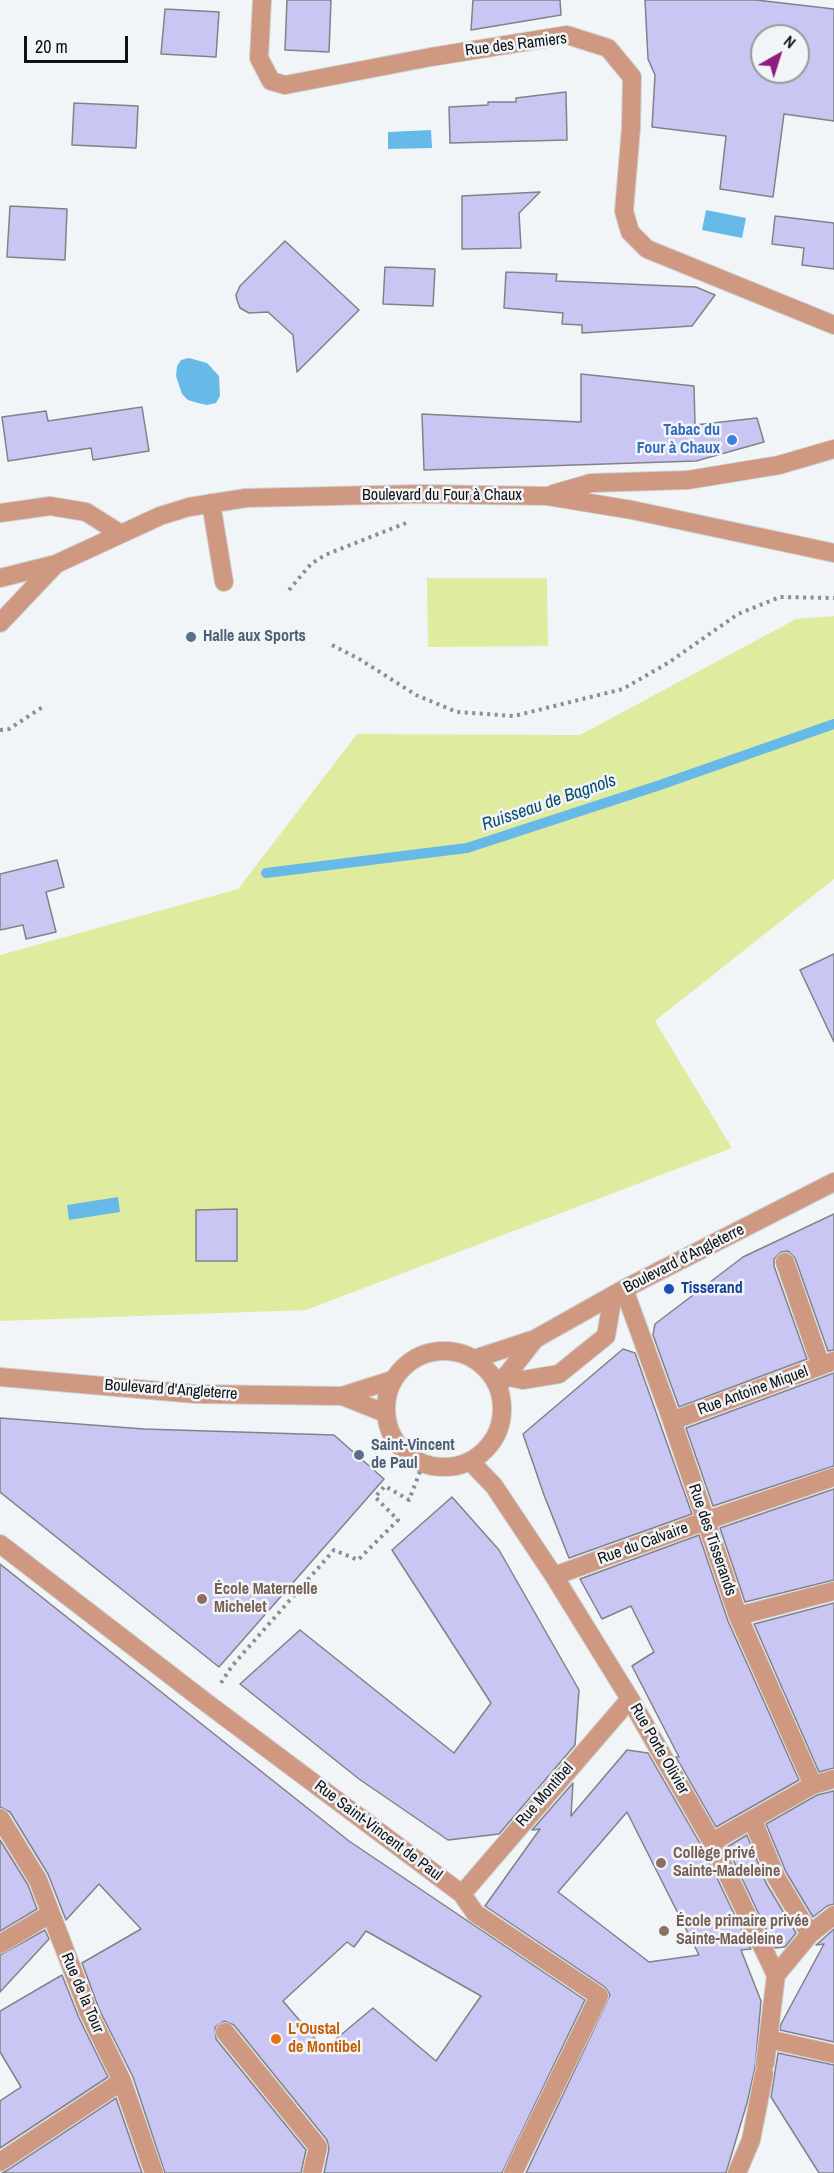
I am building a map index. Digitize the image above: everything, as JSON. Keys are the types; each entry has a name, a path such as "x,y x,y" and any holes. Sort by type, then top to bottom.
{"street":[{"name":"Rue des Ramiers","path":"262,0 260,58 271,81 285,85 431,57 567,35 608,48 632,77 631,128 624,211 630,232 647,249 834,325"},
{"path":"547,496 591,483 688,480 779,465 834,449"},
{"name":"Boulevard du Four à Chaux","path":"0,578 56,564 160,516 189,507 246,498 420,494 547,496 632,510 834,553"},
{"path":"211,503 224,582"},
{"path":"0,513 50,506 86,512 121,534"},
{"name":"Boulevard du Four à Chaux","path":"0,622 56,564"},
{"name":"Boulevard d'Angleterre","path":"0,1377 196,1394 342,1396 392,1380 404,1365 420,1355 438,1350 457,1352 474,1359 535,1339 618,1292 834,1182"},
{"path":"785,1262 828,1363"},
{"path":"474,1359 502,1381 559,1374 606,1336 618,1292"},
{"name":"Rue des Tisserands","path":"618,1292 672,1421 738,1616 813,1785"},
{"name":"Boulevard d'Angleterre","path":"502,1381 535,1339"},
{"name":"Rue Antoine Miquel","path":"672,1421 828,1363"},
{"path":"392,1380 386,1396 385,1413 389,1430 397,1444 408,1456 423,1464 439,1467 454,1467 470,1461 484,1452 490,1444 501,1421 502,1381"},
{"name":"Boulevard d'Angleterre","path":"342,1396 385,1413"},
{"name":"Rue Porte Olivier","path":"470,1461 494,1486 554,1576 630,1699 712,1842 776,1975"},
{"name":"Rue du Calvaire","path":"554,1576 705,1521 834,1478"},
{"name":"Rue Saint-Vincent de Paul","path":"0,1544 208,1704 462,1893 475,1913 599,1996 513,2173"},
{"path":"738,1616 834,1591"},
{"name":"Rue Montibel","path":"462,1893 630,1699"},
{"path":"712,1842 753,1821 813,1785 834,1779"},
{"name":"Rue de la Tour","path":"0,1818 38,1880 89,2013 122,2081 154,2173"},
{"path":"753,1821 776,1877 810,1934"},
{"path":"0,1944 50,1914"},
{"path":"740,2171 751,2140 764,2069 776,1975 810,1934 834,1915"},
{"path":"225,2032 318,2147 312,2173"},
{"path":"768,2039 834,2054"},
{"path":"0,2162 122,2081"}],"path":[{"path":"289,590 311,564 325,555 417,518 420,494"},
{"path":"332,645 361,660 416,696 457,712 514,716 623,689 668,663 738,614 780,597 834,598"},
{"path":"0,730 9,729 44,706"},
{"path":"208,1704 231,1666 334,1550 358,1560 398,1520 375,1497 385,1486 410,1500 423,1464"}],"green space":[{"path":"427,578 547,578 548,646 428,647"},
{"path":"834,616 834,879 655,1021 732,1148 306,1310 0,1321 0,955 238,889 357,734 580,735 796,619"}],"water":[{"path":"431,130 432,148 388,149 388,132"},
{"path":"706,210 746,218 742,238 702,230"},
{"path":"189,358 207,363 219,376 220,396 216,403 207,405 198,403 188,400 182,394 176,376 177,366 181,360"},
{"path":"118,1197 120,1212 69,1220 67,1205"}],"building":[{"path":"287,0 331,0 329,52 285,50"},
{"path":"473,0 560,0 561,15 471,30"},
{"path":"645,0 756,0 834,9 834,121 784,114 773,197 720,189 726,136 652,127 655,75 648,59"},
{"path":"165,9 219,12 216,57 161,54"},
{"path":"566,92 567,140 450,143 449,107 488,105 488,102 516,102 516,98"},
{"path":"74,103 138,106 136,148 72,145"},
{"path":"540,192 519,213 521,248 462,249 462,196"},
{"path":"10,206 67,209 65,260 7,257"},
{"path":"775,216 834,223 834,269 802,265 804,248 772,244"},
{"path":"285,241 359,310 297,372 293,335 268,312 249,313 240,308 236,295 240,286"},
{"path":"385,267 435,269 433,306 383,304"},
{"path":"506,272 557,274 556,281 696,287 715,295 692,326 582,333 582,325 562,324 563,313 504,308"},
{"path":"581,374 694,386 695,425 757,418 764,442 696,461 424,470 422,414 581,422"},
{"path":"142,407 149,451 93,460 91,448 8,461 2,417 46,411 48,421"},
{"path":"57,860 64,887 46,892 56,932 26,939 23,925 0,930 0,874"},
{"path":"834,954 834,1042 800,970"},
{"path":"237,1209 237,1261 196,1261 196,1210"},
{"path":"834,1214 834,1350 828,1351 795,1258 788,1251 781,1252 774,1259 774,1266 807,1359 679,1407 653,1335 655,1324 743,1257"},
{"path":"623,1349 635,1353 692,1514 569,1558 523,1434"},
{"path":"834,1373 834,1466 713,1506 686,1428"},
{"path":"0,1418 144,1429 334,1435 384,1479 219,1667 0,1492"},
{"path":"834,1489 834,1580 745,1602 720,1528"},
{"path":"452,1497 499,1550 579,1690 575,1745 499,1834 448,1840 359,1779 240,1684 300,1630 454,1753 491,1703 392,1550"},
{"path":"699,1535 728,1621 799,1780 716,1827 676,1757 679,1757 632,1666 654,1652 631,1606 602,1619 580,1579"},
{"path":"0,1564 349,1841 585,2000 502,2173 324,2173 329,2149 327,2140 234,2025 224,2021 215,2027 216,2039 306,2150 301,2173 165,2173 133,2077 99,2009 82,1963 141,1929 99,1884 66,1920 48,1874 10,1812 0,1807","holes":["366,1931 481,1996 436,2061 373,2008 324,2049 283,2001 347,1942 354,1947"]},
{"path":"834,1603 834,1768 819,1772 754,1624"},
{"path":"627,1750 648,1753 702,1847 751,1949 741,1950 761,2001 755,2068 726,2173 526,2173 610,1995 605,1987 485,1906 540,1829 532,1830 573,1783 571,1816","holes":["627,1812 699,1955 649,1962 558,1892"]},
{"path":"834,1791 834,1904 827,1906 813,1917 786,1872 766,1824 817,1795"},
{"path":"747,1835 766,1883 796,1933 785,1947 775,1948 727,1847"},
{"path":"0,1840 28,1885 37,1909 0,1931"},
{"path":"834,1929 834,2042 780,2030 781,2024 824,1944 816,1945"},
{"path":"45,1930 49,1939 0,1992 0,1955"},
{"path":"62,1975 79,2018 108,2077 0,2148 0,2101 21,2087 0,2052 0,2011"},
{"path":"778,2053 834,2065 834,2173 819,2173 771,2097"},
{"path":"116,2098 142,2173 2,2173 6,2171"}],"waterway":[{"name":"Ruisseau de Bagnols","path":"266,873 467,848 660,785 834,724"}],"place":[{"name":"Tabac du Four à Chaux","path":"732,440"},
{"name":"Halle aux Sports","path":"191,637"},
{"name":"Tisserand","path":"669,1289"},
{"name":"Saint-Vincent de Paul","path":"359,1455"},
{"name":"École Maternelle Michelet","path":"202,1599"},
{"name":"Collège privé Sainte-Madeleine","path":"661,1863"},
{"name":"École primaire privée Sainte-Madeleine","path":"664,1931"},
{"name":"L'Oustal de Montibel","path":"276,2039"}]}
